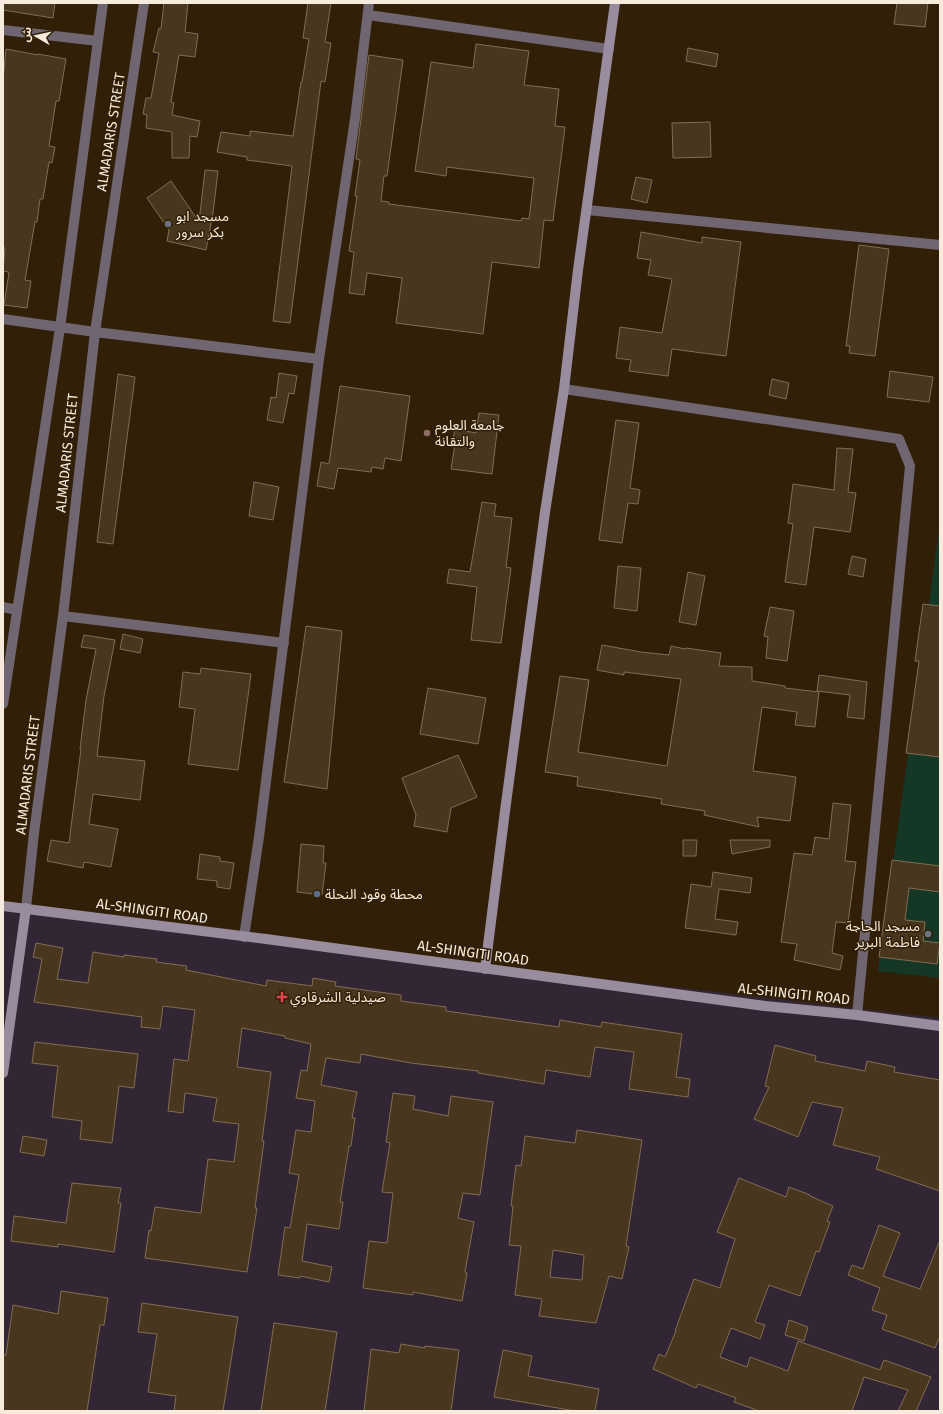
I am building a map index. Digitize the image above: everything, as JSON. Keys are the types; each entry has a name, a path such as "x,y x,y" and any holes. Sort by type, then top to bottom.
{"street":[{"name":"ALMADARIS STREET","path":"3,704 60,328 103,3"},
{"name":"ALMADARIS STREET","path":"26,908 34,833 63,616 95,332 144,3"},
{"path":"244,937 260,837 319,359 355,119 369,3"},
{"path":"485,969 497,867 545,512 564,388 615,3"},
{"path":"368,15 609,49"},
{"path":"3,30 98,41"},
{"path":"587,210 940,245"},
{"path":"3,319 60,328 319,359"},
{"path":"564,388 899,439 910,466 857,1015"},
{"path":"3,607 17,610"},
{"path":"63,616 284,643"},
{"name":"AL-SHINGITI ROAD","path":"3,906 765,1006 857,1015 940,1026"},
{"path":"3,1073 26,908"}],"shaded area":[{"path":"3,909 940,1018 940,1411 3,1411"}],"green space":[{"path":"940,523 940,978 878,971"}],"building":[{"path":"3,3 55,3 53,18 3,10"},
{"path":"164,3 188,3 185,32 198,34 195,57 179,55 171,102 174,103 172,115 200,121 197,137 190,136 189,158 172,158 172,132 146,128 147,115 143,114 146,98 151,98 159,53 153,52 159,28 161,29"},
{"path":"308,3 331,3 325,42 331,43 325,82 321,81 290,323 273,321 292,166 247,160 247,157 217,152 221,132 250,136 250,131 293,136 309,39 303,38"},
{"path":"897,3 928,3 925,27 894,24"},
{"path":"476,44 529,51 524,85 559,89 555,126 565,127 553,221 544,220 539,268 492,262 483,334 396,323 402,278 367,273 364,295 349,293 354,252 349,251 357,196 355,196 360,160 356,159 369,55 403,60 387,176 384,176 381,201 389,202 389,204 521,221 522,218 529,219 534,178 447,167 446,176 415,171 431,62 473,68"},
{"path":"688,48 718,54 716,67 686,61"},
{"path":"6,49 66,59 59,101 56,101 49,146 55,147 52,163 49,162 43,199 40,199 37,222 35,222 25,280 31,281 27,308 4,305 9,273 3,271 5,248 3,247 3,80"},
{"path":"710,122 711,157 673,158 672,123"},
{"path":"205,170 218,171 213,213 206,250 167,241 169,230 147,198 171,181 199,222"},
{"path":"636,177 652,180 647,203 631,199"},
{"path":"641,232 702,243 702,237 741,242 726,356 672,349 668,376 629,371 631,360 616,358 620,327 662,333 672,279 648,275 651,260 637,258"},
{"path":"859,245 889,249 875,356 849,353 850,346 846,346"},
{"path":"890,371 933,377 929,402 887,397"},
{"path":"279,373 297,376 294,394 289,393 283,423 267,420 271,397 276,398"},
{"path":"118,374 135,377 113,544 97,542"},
{"path":"772,379 789,383 786,399 769,395"},
{"path":"340,386 410,396 401,461 385,458 383,469 372,467 371,472 338,468 334,489 317,486 321,462 329,464"},
{"path":"479,413 499,415 492,474 451,469 455,444 452,443 455,429 476,433"},
{"path":"616,420 639,423 630,488 640,490 638,504 628,503 622,543 599,540"},
{"path":"837,448 853,449 848,492 856,493 850,532 814,527 806,585 785,582 793,524 788,523 793,484 834,490"},
{"path":"254,482 279,487 273,520 249,516"},
{"path":"482,502 496,504 494,516 512,518 506,567 511,568 501,643 471,640 477,587 447,583 449,569 470,572"},
{"path":"852,556 866,559 863,577 848,574"},
{"path":"618,566 641,568 637,611 614,608"},
{"path":"688,572 705,576 696,625 679,622"},
{"path":"923,604 940,606 940,757 906,753 919,661 915,661"},
{"path":"770,607 794,611 787,661 766,658 768,637 764,636"},
{"path":"306,626 342,631 327,789 284,782"},
{"path":"123,634 143,639 140,653 120,649"},
{"path":"84,635 115,640 104,696 97,756 145,761 140,800 93,794 89,824 118,829 111,867 84,862 83,868 47,861 51,840 69,843 86,700 96,649 81,647"},
{"path":"602,645 669,655 671,646 721,653 719,666 752,667 752,681 785,686 785,688 819,692 815,727 795,725 797,712 762,707 753,771 796,777 790,821 757,817 759,827 704,815 705,811 661,804 662,799 577,786 578,777 545,772 560,676 589,680 578,752 667,766 681,679 624,672 624,675 597,670"},
{"path":"201,668 251,674 238,770 188,764 195,709 179,707 183,672 200,674"},
{"path":"819,675 867,682 864,719 847,717 850,695 817,691"},
{"path":"428,688 486,698 478,744 420,734"},
{"path":"458,755 477,797 451,808 447,832 414,826 416,815 402,778"},
{"path":"833,803 851,805 845,861 856,862 848,923 836,922 832,953 843,956 840,970 794,960 797,944 781,942 794,853 812,855 815,837 829,839"},
{"path":"683,840 697,840 696,856 683,856"},
{"path":"730,840 770,840 770,847 732,854"},
{"path":"301,844 324,846 323,863 326,863 322,895 297,892"},
{"path":"200,854 220,857 220,861 234,863 230,889 217,887 217,881 197,879"},
{"path":"892,860 940,866 940,892 909,888 905,920 925,922 923,941 940,943 937,964 879,957"},
{"path":"713,872 752,878 750,893 719,889 715,919 738,922 736,935 685,928 691,884 711,887"},
{"path":"36,943 63,948 57,979 88,983 93,952 124,957 124,955 157,959 156,962 187,966 186,970 266,986 267,980 312,986 313,978 336,982 335,986 401,995 401,1001 446,1007 446,1011 559,1027 560,1020 601,1027 602,1022 682,1034 676,1077 690,1079 688,1097 629,1089 634,1052 595,1047 590,1077 546,1070 544,1084 478,1073 478,1071 411,1063 361,1054 360,1063 326,1058 321,1085 357,1092 352,1118 355,1118 351,1146 349,1146 340,1202 343,1202 339,1229 307,1224 302,1261 332,1267 329,1282 300,1276 300,1278 278,1275 285,1227 290,1228 299,1175 289,1173 296,1130 311,1132 315,1101 296,1098 301,1070 307,1071 311,1044 285,1038 285,1036 242,1028 237,1067 271,1072 255,1208 257,1208 247,1272 145,1258 149,1230 151,1231 155,1207 201,1213 208,1159 234,1162 239,1124 213,1121 217,1098 185,1093 183,1113 168,1111 174,1059 188,1061 195,1010 163,1006 160,1029 141,1027 142,1017 34,1002 42,959 33,957"},
{"path":"35,1042 138,1054 134,1088 119,1086 112,1143 80,1139 82,1121 52,1117 58,1066 32,1063"},
{"path":"775,1045 816,1056 815,1061 865,1071 867,1061 895,1067 894,1072 940,1080 940,1191 876,1169 880,1157 833,1145 843,1108 812,1102 798,1137 754,1119 769,1087 765,1086"},
{"path":"393,1093 415,1096 413,1109 448,1116 451,1096 493,1102 480,1195 463,1193 458,1218 474,1222 465,1272 467,1273 462,1301 413,1292 413,1295 363,1288 369,1241 387,1243 393,1193 382,1192 390,1143 386,1142"},
{"path":"577,1130 642,1140 626,1246 629,1247 622,1279 609,1276 596,1323 539,1316 542,1299 515,1295 521,1246 509,1245 513,1206 511,1206 516,1165 521,1166 525,1136 575,1143","holes":["553,1250 584,1255 582,1280 550,1277"]},
{"path":"23,1136 47,1140 44,1156 20,1152"},
{"path":"739,1178 786,1197 789,1187 833,1206 827,1221 830,1222 819,1252 816,1251 800,1296 769,1285 755,1322 765,1325 760,1339 731,1328 720,1357 747,1367 750,1357 788,1371 798,1341 880,1370 884,1360 931,1377 916,1411 898,1411 908,1390 864,1377 852,1411 759,1411 734,1402 736,1398 698,1384 696,1388 653,1369 659,1354 665,1357 676,1331 694,1279 720,1288 735,1239 717,1232"},
{"path":"72,1183 121,1188 118,1203 121,1203 114,1252 58,1244 58,1247 11,1241 14,1216 66,1223"},
{"path":"879,1225 900,1233 883,1276 920,1289 940,1240 940,1336 935,1348 882,1329 887,1315 872,1310 880,1288 848,1275 852,1265 863,1269"},
{"path":"61,1291 108,1298 104,1325 100,1325 87,1411 3,1411 3,1355 6,1355 13,1305 58,1314"},
{"path":"142,1303 238,1317 223,1411 174,1411 176,1396 148,1392 157,1334 138,1332"},
{"path":"789,1320 808,1327 804,1341 785,1335"},
{"path":"274,1323 337,1332 325,1411 261,1411"},
{"path":"401,1344 425,1348 425,1346 459,1350 451,1411 364,1411 371,1349 399,1353"},
{"path":"503,1350 532,1356 528,1376 599,1389 595,1411 575,1411 494,1397"}],"place":[{"name":"مسجد ابو بكر سرور","path":"168,224"},
{"name":"جامعة العلوم والتقانة","path":"427,433"},
{"name":"محطة وقود النحلة","path":"317,894"},
{"name":"مسجد الحاجة فاطمة البرير","path":"928,934"},
{"name":"صيدلية الشرقاوي","path":"282,997"}]}
